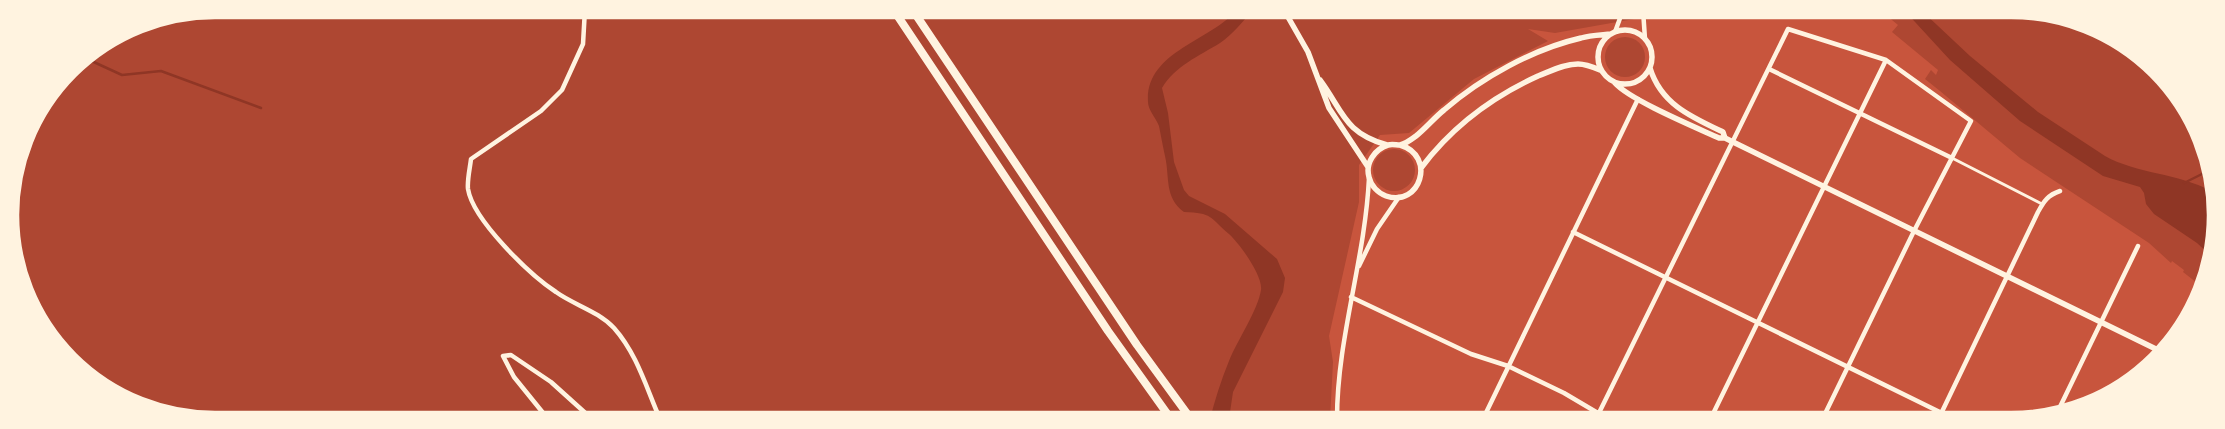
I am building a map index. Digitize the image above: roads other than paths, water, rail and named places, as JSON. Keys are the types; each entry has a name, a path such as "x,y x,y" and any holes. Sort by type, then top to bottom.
{"highway":[{"path":"899,18 1108,331 1166,412"},
{"path":"918,18 1136,345 1186,412"}],"street":[{"path":"584,18 583,44 562,90 541,111 471,159 468,188 476,209 498,238 533,274 556,293 588,309 613,327 634,355 657,412"},
{"path":"1289,18 1303,43 1329,108 1368,167 1369,177 1358,268 1351,297 1338,378 1337,412"},
{"path":"1620,18 1613,33 1605,38 1598,50 1598,63 1600,70 1607,78 1616,83 1620,88 1718,138 1725,138 2155,349"},
{"path":"1644,18 1645,39 1652,56 1650,68 1654,83 1682,112 1723,132 1725,138"},
{"path":"1600,412 1788,29 1886,60 1971,121 1914,231 1826,412"},
{"path":"1400,145 1417,135 1444,110 1477,85 1524,58 1580,38 1628,30 1645,39"},
{"path":"1714,412 1886,60"},
{"path":"1421,168 1435,150 1484,106 1521,84 1565,65 1580,63 1600,70"},
{"path":"1616,83 1627,84 1638,81 1650,68"},
{"path":"1769,70 1860,112 2042,204"},
{"path":"1318,78 1338,110 1352,127 1369,140 1387,145 1400,145 1412,150 1420,161 1419,181 1416,187 1406,195 1399,197 1386,196 1375,189 1369,177"},
{"path":"1486,412 1638,98"},
{"path":"1368,167 1375,153 1387,145"},
{"path":"1942,412 2042,204 2052,194 2060,191"},
{"path":"1358,268 1378,229 1399,197"},
{"path":"1573,232 1940,412"},
{"path":"2061,405 2138,246"},
{"path":"1351,297 1472,354 1508,366 1564,393 1596,412"},
{"path":"542,412 514,378 503,356 511,355 551,382 584,412"}],"waterway":[{"path":"91,61 122,75 161,71 261,108"},
{"path":"2184,183 2203,173"}]}
